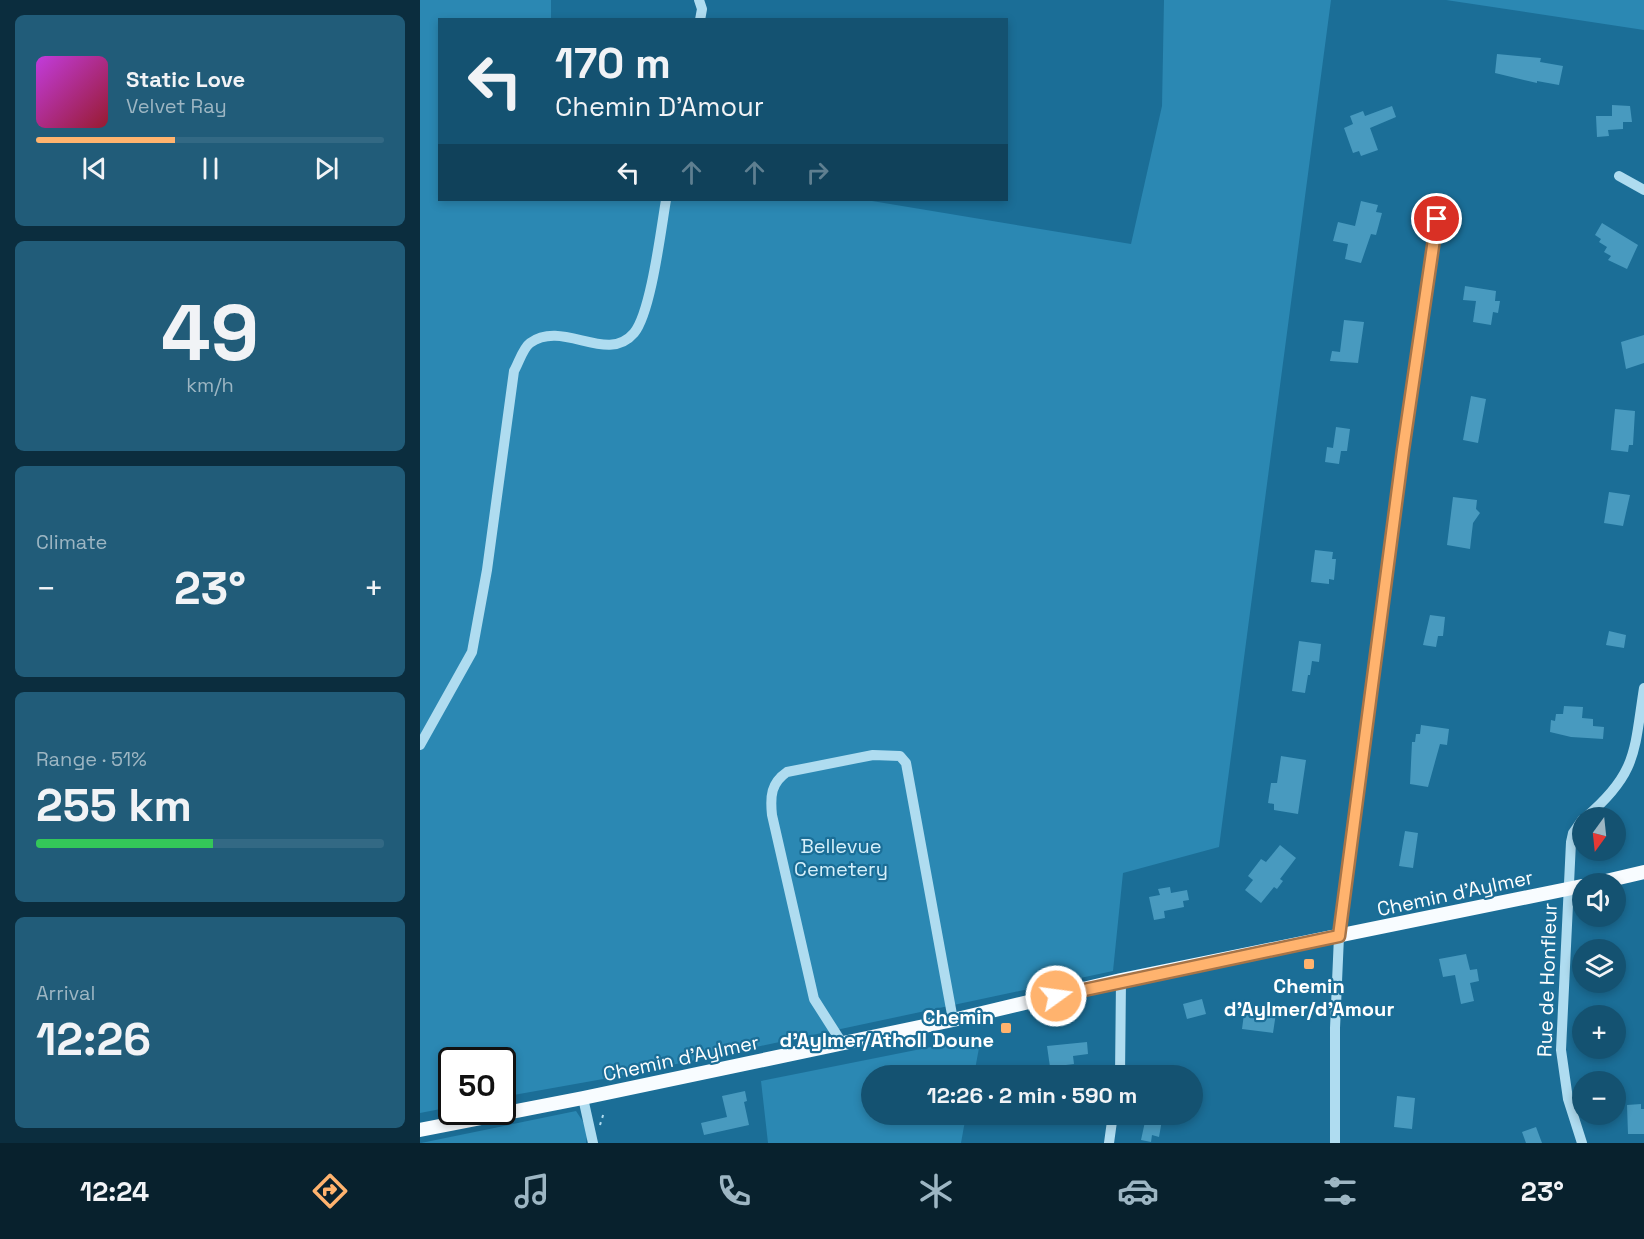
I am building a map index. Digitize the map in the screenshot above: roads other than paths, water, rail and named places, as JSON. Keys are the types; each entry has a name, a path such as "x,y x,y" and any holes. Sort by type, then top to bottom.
{"main road":[{"path":"1626,876 1644,872"},
{"name":"Chemin d'Aylmer","path":"420,1130 953,1020 1121,980 1572,888"}],"street":[{"path":"699,0 702,9 700,18"},
{"path":"1619,176 1644,189"},
{"path":"420,745 472,652 487,570 514,371 528,344 541,337 567,335 598,345 620,344 635,333 645,310 666,201"},
{"path":"1335,1143 1335,1028 1339,936 1403,450 1437,219"},
{"name":"Rue de Honfleur","path":"1597,807 1613,793 1629,768 1644,688"},
{"path":"842,1043 814,999 772,814 773,787 777,779 787,772 873,755 900,756 906,763 953,1020"},
{"name":"Rue de Honfleur","path":"1572,838 1561,1050 1568,1099 1582,1143"},
{"path":"1120,1065 1121,980"},
{"path":"583,1098 593,1143"},
{"path":"1109,1143 1111,1125"}],"place":[{"name":"Chemin d'Aylmer/d'Amour","path":"1309,964"},
{"name":"Chemin d'Aylmer/Atholl Doune","path":"1006,1028"}],"park label":[{"name":"Bellevue Cemetery","path":"841,858"}]}
